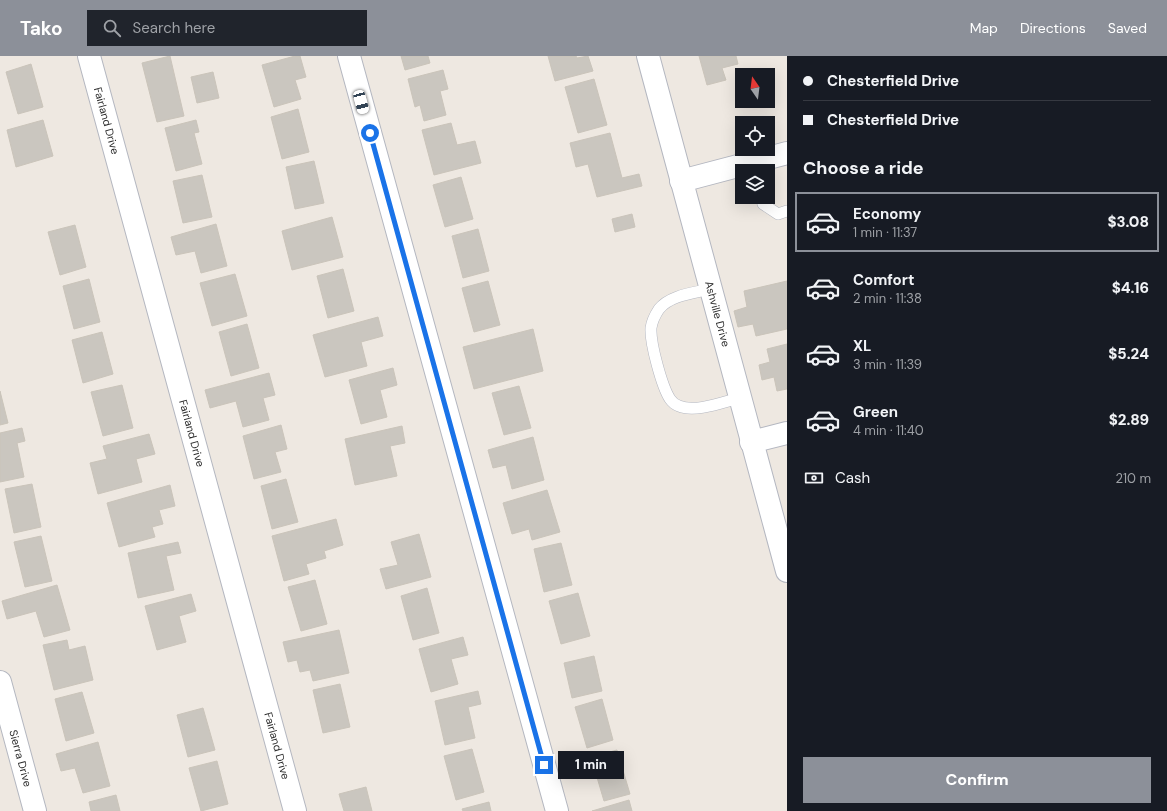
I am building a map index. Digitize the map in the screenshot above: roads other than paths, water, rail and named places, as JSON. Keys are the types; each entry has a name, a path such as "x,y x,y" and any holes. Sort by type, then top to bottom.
{"street":[{"name":"Fairland Drive","path":"89,56 295,811"},
{"path":"349,56 556,811"},
{"name":"Ashville Drive","path":"648,56 739,398 787,571"},
{"path":"760,164 787,153"},
{"path":"681,181 735,170"},
{"path":"751,442 787,433"},
{"name":"Sierra Drive","path":"0,682 35,811"}],"lane":[{"path":"763,204 778,214 787,211"},
{"path":"710,289 672,300 660,308 653,318 651,329 652,344 665,390 671,401 680,406 690,408 704,407 739,398"}]}
